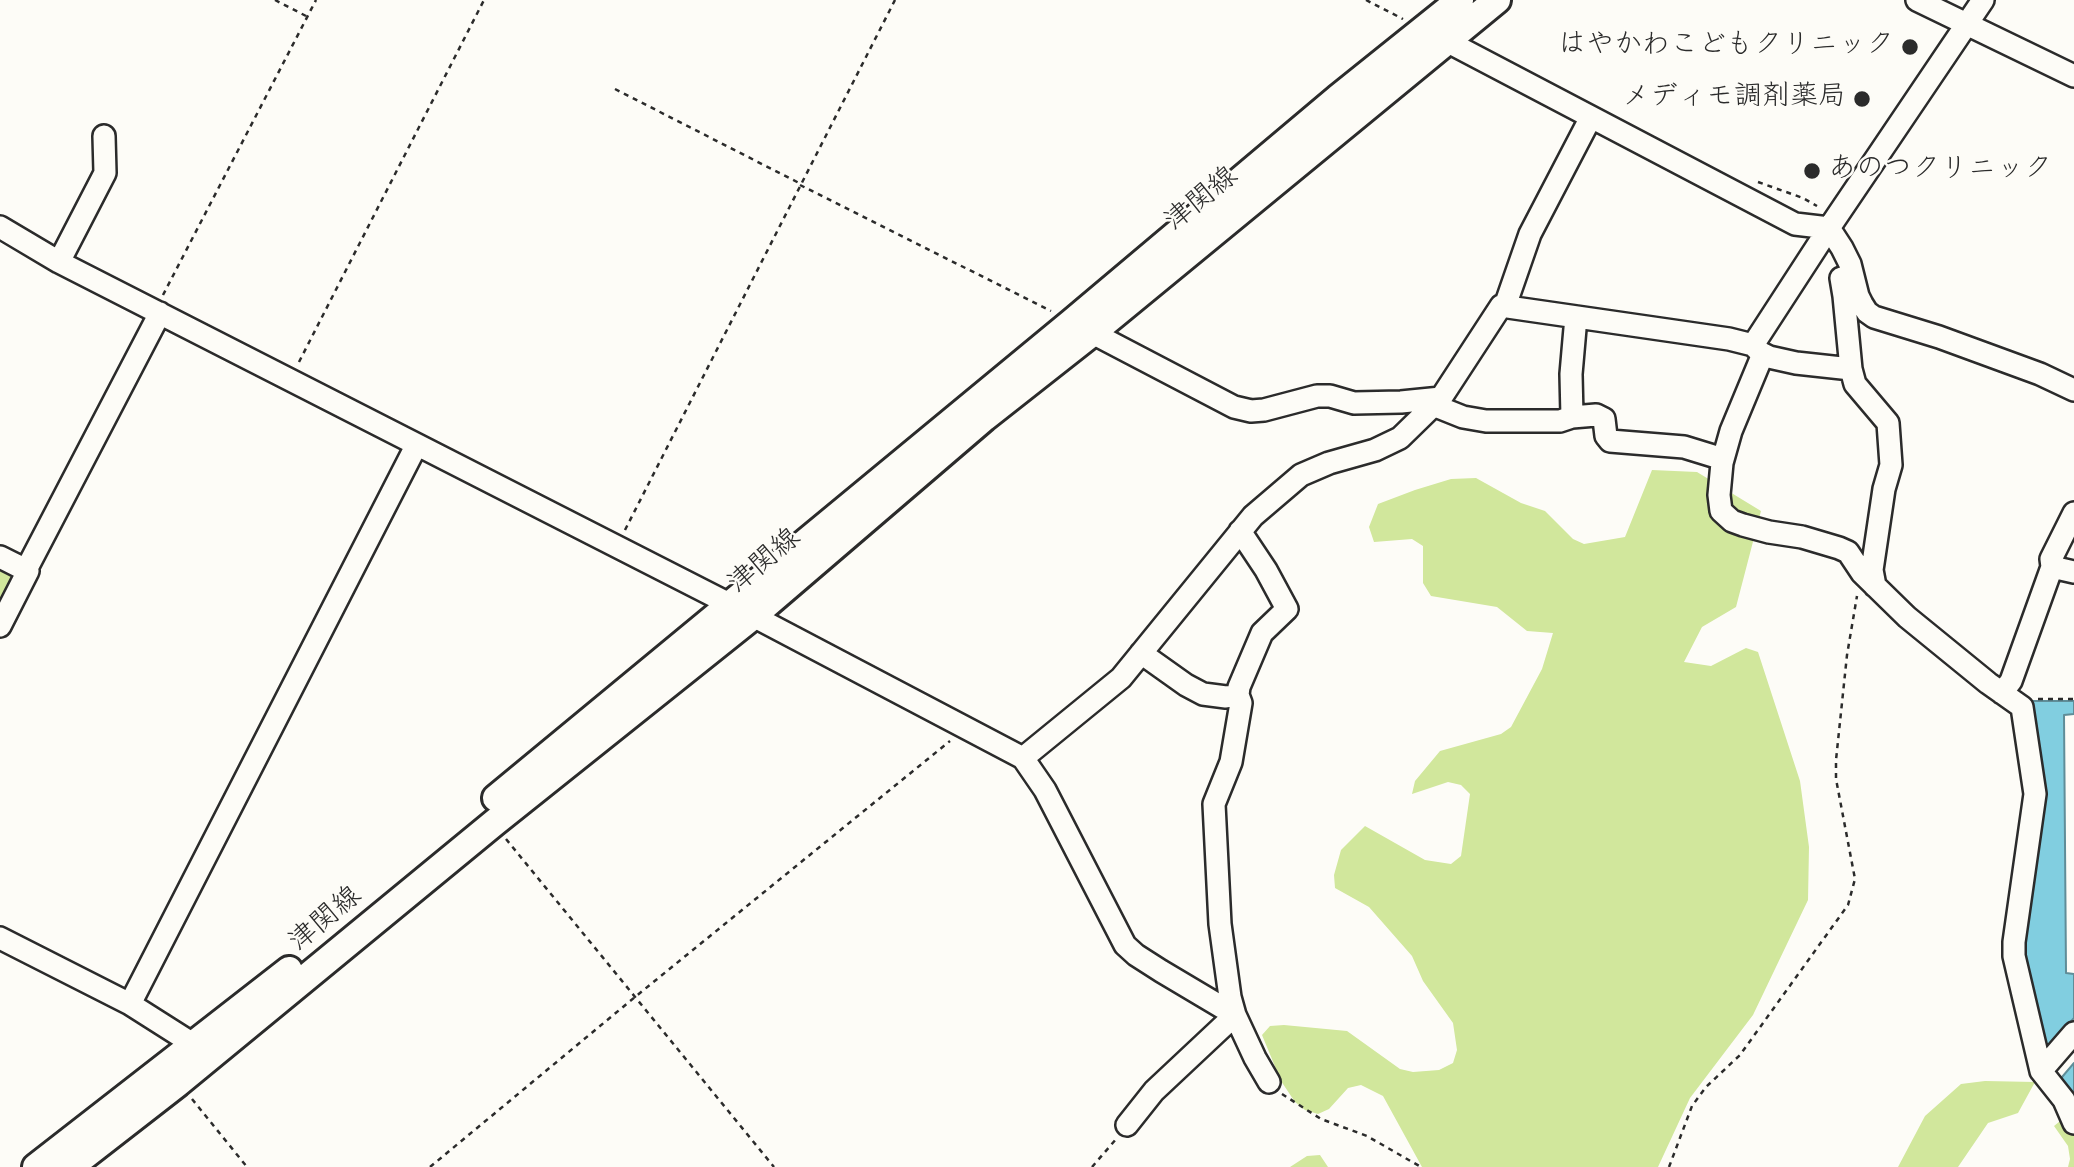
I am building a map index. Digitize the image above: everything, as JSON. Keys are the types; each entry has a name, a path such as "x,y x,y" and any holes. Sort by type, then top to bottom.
{"main road":[{"name":"津関線","path":"1436,36 1460,0"},
{"name":"津関線","path":"36,1167 288,971 984,418 1082,327 1436,36 1497,0"},
{"name":"津関線","path":"70,1167 178,1083 494,823 741,611"}],"street":[{"path":"1917,0 2074,76"},
{"path":"1983,0 1829,228 1758,349 1723,458 1719,500 1721,511 1732,521 1769,532 1802,537 1848,552 1868,579 1907,617 2022,707 2035,794 2014,956 2041,1070 2064,1100 2074,1123"},
{"path":"1436,36 1795,224 1829,228"},
{"path":"1505,306 1530,234 1591,117"},
{"path":"60,261 105,173 104,135"},
{"path":"0,227 60,261 416,446 1023,758 1045,790 1125,945 1151,965 1236,1015"},
{"path":"1829,228 1844,296 1851,369 1855,384 1888,423 1891,465 1884,489 1872,570 1868,579"},
{"path":"1829,228 1846,256 1862,304 1874,317 1939,337 2040,374 2074,390"},
{"path":"1023,758 1121,678 1253,516 1301,475 1329,463 1374,450 1400,438 1437,401 1501,306 1729,339 1796,363 1851,369"},
{"path":"0,626 158,312"},
{"path":"1572,416 1576,317"},
{"path":"1082,327 1234,407 1251,411 1317,396 1330,396 1354,403 1437,401 1463,417 1486,421 1560,421 1572,416 1596,415 1602,417 1605,422 1606,436 1611,441 1684,447 1723,458"},
{"path":"130,1004 416,446"},
{"path":"2010,699 2011,681 2052,567 2050,559 2074,513"},
{"path":"1240,531 1266,570 1287,609 1262,633 1239,687 1241,703 1231,762 1214,804 1220,924 1230,997 1255,1058 1269,1082"},
{"path":"0,557 26,570"},
{"path":"2052,567 2074,572"},
{"path":"1141,653 1203,694 1226,697 1238,695"},
{"path":"0,938 130,1004 193,1044"},
{"path":"1128,1125 1154,1091 1236,1015"},
{"path":"2041,1070 2074,1033"}],"path":[{"path":"275,0 307,17"},
{"path":"158,312 316,0"},
{"path":"289,380 484,0"},
{"path":"616,548 895,0"},
{"path":"1366,0 1436,36"},
{"path":"615,89 1082,327"},
{"path":"1669,1167 1692,1106 1706,1087 1740,1055 1848,905 1855,879 1836,779 1836,760 1847,654 1868,579"},
{"path":"2010,699 2074,699"},
{"path":"430,1167 965,729"},
{"path":"494,823 774,1167"},
{"path":"1269,1082 1283,1095 1321,1119 1367,1136 1422,1167"},
{"path":"178,1083 247,1167"},
{"path":"1092,1167 1128,1125"}],"green space":[{"path":"1652,470 1697,472 1761,511 1736,607 1702,627 1684,662 1711,666 1746,648 1758,652 1800,781 1809,847 1808,900 1753,1015 1690,1098 1658,1167 1422,1167 1383,1096 1361,1085 1348,1088 1329,1109 1318,1114 1305,1110 1295,1102 1281,1081 1262,1035 1270,1026 1284,1025 1347,1031 1400,1069 1413,1072 1439,1070 1453,1063 1457,1050 1453,1023 1423,981 1412,956 1369,907 1335,888 1334,875 1341,850 1365,826 1425,860 1451,864 1461,856 1470,794 1461,785 1448,782 1412,794 1415,781 1440,751 1501,734 1511,727 1542,669 1553,633 1527,631 1497,607 1431,596 1423,583 1423,546 1412,539 1374,542 1369,527 1378,504 1451,479 1476,478 1521,503 1545,511 1573,539 1584,544 1625,537"},
{"path":"0,564 9,569 14,579 0,606"},
{"path":"1985,1081 2035,1082 2018,1113 1988,1123 1958,1167 1898,1167 1925,1116 1961,1084"},
{"path":"2065,1117 2074,1131 2074,1167 2068,1167 2068,1146 2054,1126"},
{"path":"1320,1155 1328,1167 1290,1167 1307,1156"}],"water":[{"path":"2028,701 2074,701 2074,714 2064,715 2066,973 2074,974 2074,1018 2043,1053 2023,960"},
{"path":"2074,1063 2074,1103 2057,1083"}],"place":[{"name":"はやかわこどもクリニック","path":"1910,47"},
{"name":"メディモ調剤薬局","path":"1862,99"},
{"name":"あのつクリニック","path":"1812,171"}]}
